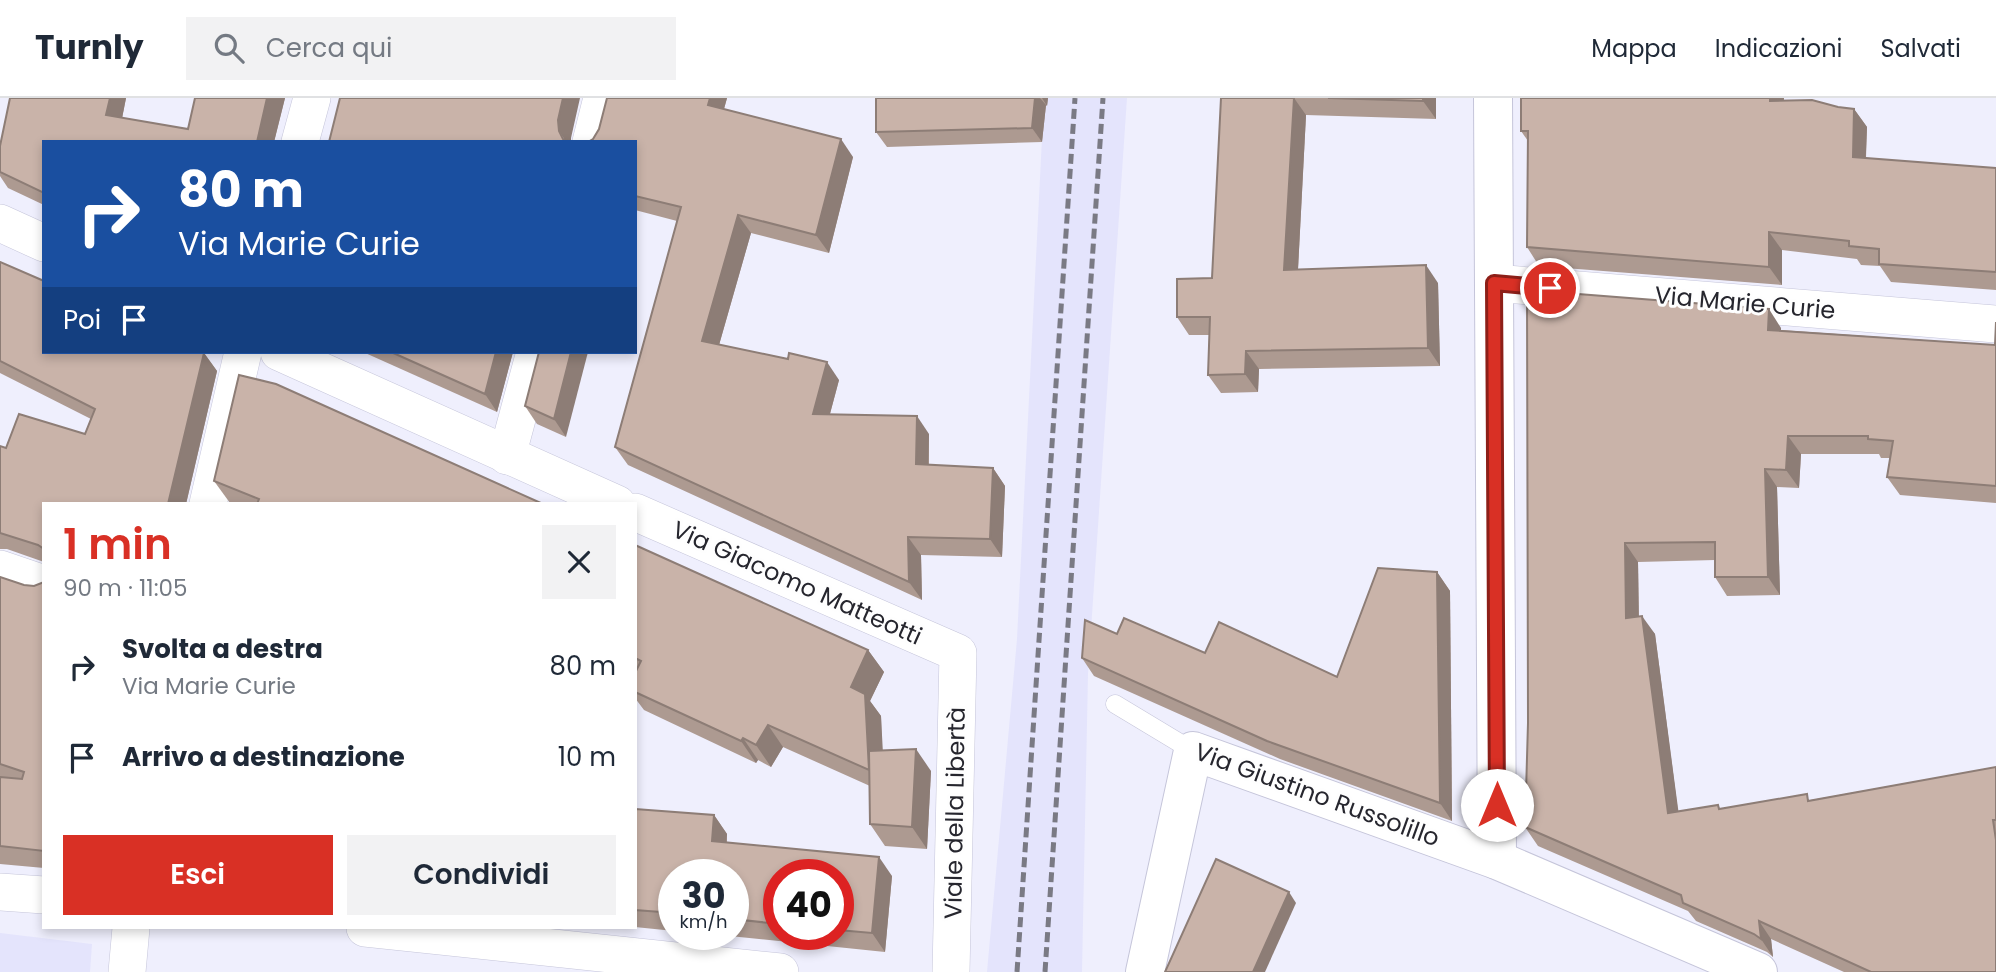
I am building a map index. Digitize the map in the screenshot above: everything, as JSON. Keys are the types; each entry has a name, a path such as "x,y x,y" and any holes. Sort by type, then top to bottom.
{"street":[{"path":"301,140 312,98"},
{"path":"592,140 603,98"},
{"path":"1493,98 1497,860"},
{"path":"0,223 42,242"},
{"name":"Via Marie Curie","path":"1494,283 1996,324"},
{"path":"208,502 243,354"},
{"path":"283,354 612,502"},
{"path":"507,456 534,354"},
{"name":"Via Giacomo Matteotti","path":"637,513 958,653"},
{"path":"0,569 42,583"},
{"name":"Viale della Libertà","path":"951,972 958,653"},
{"path":"1145,972 1193,751"},
{"name":"Via Giustino Russolillo","path":"1193,751 1497,860 1758,972"},
{"path":"0,892 42,895"},
{"path":"127,972 131,929"},
{"path":"374,929 780,972"}],"lane":[{"name":"Via Giustino Russolillo","path":"1115,704 1193,751"}],"shaded area":[{"path":"1044,98 1127,98 1088,674 1082,972 987,972 1017,639"},
{"path":"0,933 92,944 90,972 0,972"}],"building":[{"path":"10,98 110,98 106,115 188,129 195,98 267,98 257,140 42,140 42,192 0,172 0,146"},
{"path":"340,98 563,98 558,120 559,131 565,140 330,140"},
{"path":"607,98 710,98 708,105 841,139 816,235 738,215 702,341 788,359 789,353 827,362 813,414 917,416 916,464 993,468 990,539 908,537 909,582 615,447 681,207 637,196 637,140 591,140 599,129"},
{"path":"876,98 1035,98 1032,128 876,132"},
{"path":"1221,98 1294,98 1284,270 1426,265 1428,348 1246,351 1245,374 1208,375 1210,317 1177,317 1177,279 1212,278"},
{"path":"1328,98 1423,98 1423,101"},
{"path":"1521,98 1770,98 1770,101 1812,100 1854,109 1853,157 1996,168 1996,272 1879,264 1879,249 1849,246 1849,241 1769,232 1769,267 1527,247 1528,131 1521,131"},
{"path":"0,262 42,280 42,354 204,354 168,502 42,502 42,548 0,533 0,446 6,448 19,414 85,434 95,409 0,361"},
{"path":"1527,290 1769,309 1768,330 1995,345 1996,322 1996,486 1887,477 1893,441 1868,439 1868,436 1788,436 1786,470 1765,469 1768,577 1715,577 1715,542 1625,543 1626,618 1642,616 1668,813 1718,805 1719,809 1807,794 1808,801 1996,767 1996,820 1993,820 1996,840 1996,972 1871,972 1759,921 1761,939 1683,903 1681,895 1525,827 1528,723"},
{"path":"395,354 495,354 485,394"},
{"path":"538,354 570,354 554,419 525,406"},
{"path":"239,375 276,384 539,502 258,502 259,499 214,481"},
{"path":"637,546 868,650 851,687 865,694 869,770 768,725 756,745 743,738 741,741 637,693 637,669 641,661 637,659"},
{"path":"1378,568 1437,572 1440,803 1267,741 1082,658 1085,620 1117,634 1124,618 1205,653 1219,622 1337,677"},
{"path":"0,577 24,585 34,586 42,583 42,851 0,846 0,777 22,779 24,772 0,764"},
{"path":"916,749 912,827 870,824 869,751"},
{"path":"637,809 714,815 712,841 879,857 872,933 854,931 854,859 763,859 763,922 749,921 749,859 658,859 658,912 637,910"},
{"path":"1216,859 1289,892 1253,972 1165,972"}],"railway":[{"path":"1017,972 1075,98"},
{"path":"1045,972 1103,98"}],"route":[{"path":"1497,805 1494,283 1550,288"}]}
